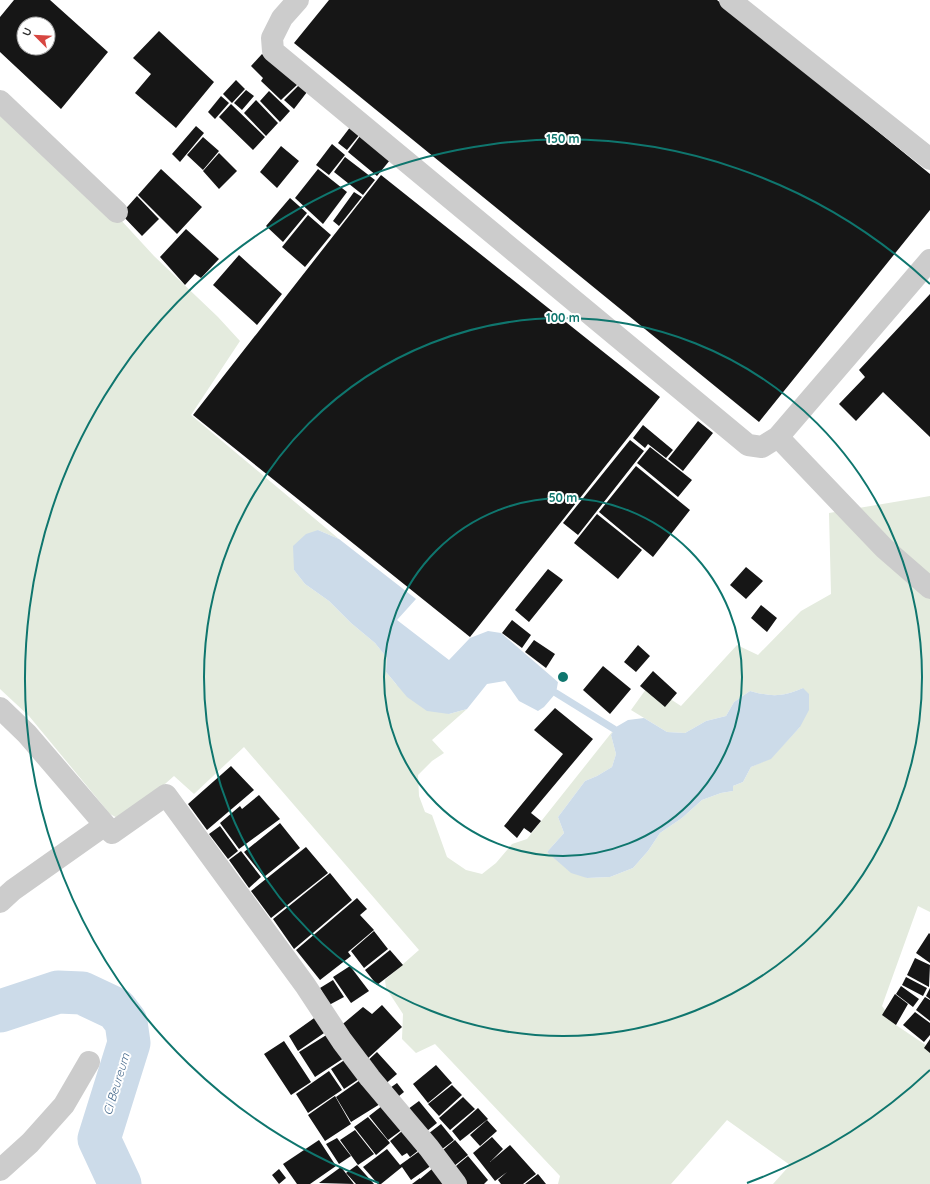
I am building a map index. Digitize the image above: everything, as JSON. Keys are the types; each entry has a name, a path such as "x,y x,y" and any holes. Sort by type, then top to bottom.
{"street":[{"path":"298,0 282,18 272,38 273,51 748,445 762,447 778,438 930,260"},
{"path":"730,0 930,159"},
{"path":"0,101 117,212"},
{"path":"778,438 884,548 930,588"},
{"path":"0,708 27,734 112,833 166,795 305,985 342,1041 370,1078 429,1148 456,1184"},
{"path":"0,902 13,890 105,825"},
{"path":"0,1170 30,1143 64,1105 89,1062"}],"shaded area":[{"path":"0,100 85,181 154,256 218,317 240,341 191,415 339,539 318,530 294,570 305,584 329,601 351,623 375,643 387,658 386,672 396,684 449,714 467,709 432,740 444,753 432,761 418,775 419,796 425,812 432,815 447,857 466,870 482,874 496,863 512,844 527,839 616,727 611,735 616,754 612,767 585,781 558,817 564,833 547,852 587,878 610,877 633,868 648,851 660,833 682,818 702,800 721,793 733,791 733,786 743,782 751,767 771,758 800,727 803,688 777,695 750,691 734,702 726,716 706,721 685,733 667,732 631,710 649,685 681,706 737,645 758,655 801,611 831,594 829,513 930,496 930,912 918,906 882,1006 896,1025 930,1048 930,1184 773,1184 790,1165 727,1120 671,1184 558,1184 560,1176 435,1044 416,1053 402,1039 403,1014 386,988 385,980 419,950 244,747 194,794 174,776 123,821 110,814 29,716 0,689"}],"water":[{"path":"318,530 339,539 416,599 397,620 449,660 470,638 488,631 501,633 558,682 556,693 544,707 538,711 519,701 505,681 487,684 467,709 449,714 427,711 407,697 386,672 387,658 375,643 351,623 329,601 305,584 294,570 293,546 306,534"},
{"path":"803,688 809,694 809,710 800,727 771,759 751,767 743,782 733,786 733,791 721,793 702,800 682,818 660,833 648,851 633,868 610,877 587,878 571,873 547,852 564,833 558,817 585,781 612,767 616,754 611,735 616,727 628,720 644,718 667,732 685,733 706,721 726,716 734,702 750,691 777,695"}],"building":[{"path":"14,0 50,0 108,52 61,109 0,52 0,17"},
{"path":"329,0 717,0 930,174 930,210 759,422 294,43"},
{"path":"159,31 214,82 176,128 135,93 151,74 133,58"},
{"path":"262,54 298,84 281,100 261,81 263,78 251,66"},
{"path":"236,80 245,89 232,103 223,94"},
{"path":"299,85 307,92 294,109 284,100"},
{"path":"246,90 254,96 242,110 234,103"},
{"path":"269,91 290,111 280,122 260,101"},
{"path":"221,96 229,103 215,119 208,112"},
{"path":"256,100 278,123 266,136 244,113"},
{"path":"231,104 265,137 253,150 219,117"},
{"path":"196,126 204,133 180,162 172,154"},
{"path":"351,126 360,134 347,150 338,143"},
{"path":"360,136 390,160 377,176 348,152"},
{"path":"203,137 219,151 203,170 187,155"},
{"path":"332,144 345,155 329,175 316,165"},
{"path":"281,146 299,161 277,188 260,172"},
{"path":"219,153 237,171 219,189 203,171"},
{"path":"345,157 375,180 363,195 334,172"},
{"path":"161,169 202,207 177,234 138,195"},
{"path":"318,169 347,192 323,224 295,198"},
{"path":"381,175 660,397 470,637 193,415"},
{"path":"354,192 362,197 339,226 333,221"},
{"path":"137,196 159,219 142,236 121,214"},
{"path":"290,198 307,213 283,242 266,226"},
{"path":"308,215 331,235 305,267 282,247"},
{"path":"186,229 219,259 201,278 195,274 185,285 160,257"},
{"path":"239,255 282,294 257,325 213,285"},
{"path":"930,294 930,437 883,392 856,421 839,404 865,377 859,370"},
{"path":"698,421 713,433 683,471 668,459"},
{"path":"643,425 673,450 666,458 648,444 645,448 633,438"},
{"path":"630,440 644,451 578,535 563,523"},
{"path":"650,447 692,480 678,497 637,463"},
{"path":"636,466 690,510 653,557 599,512"},
{"path":"597,514 642,550 618,579 574,543"},
{"path":"746,567 763,581 746,599 730,585"},
{"path":"548,569 563,580 529,622 515,610"},
{"path":"761,605 777,618 767,632 751,618"},
{"path":"512,620 531,635 522,648 502,633"},
{"path":"534,640 555,654 546,668 525,652"},
{"path":"638,645 650,656 636,672 624,662"},
{"path":"603,666 631,689 610,714 583,690"},
{"path":"653,671 677,693 665,707 640,686"},
{"path":"555,708 593,739 531,813 541,821 531,833 524,828 517,838 504,826 563,754 534,730"},
{"path":"231,766 254,790 207,830 188,804"},
{"path":"259,795 280,819 239,849 220,823 240,806 242,809"},
{"path":"280,823 300,848 264,877 244,852"},
{"path":"220,826 238,851 228,859 209,834"},
{"path":"306,847 328,873 271,918 251,891"},
{"path":"241,851 261,877 249,888 229,860"},
{"path":"330,873 352,900 294,949 273,919"},
{"path":"357,898 367,909 360,915 374,930 348,952 351,956 320,980 296,950"},
{"path":"374,931 388,949 364,968 351,951"},
{"path":"929,933 930,934 930,963 916,953"},
{"path":"390,950 403,965 377,985 365,970"},
{"path":"915,958 930,965 929,987 907,975"},
{"path":"350,966 369,991 351,1003 333,977"},
{"path":"906,977 927,988 923,996 902,985"},
{"path":"333,980 344,997 329,1005 320,988"},
{"path":"901,986 919,999 913,1007 896,994"},
{"path":"930,988 930,999 926,996"},
{"path":"895,994 908,1004 896,1025 882,1015"},
{"path":"925,997 930,1000 930,1021 916,1010"},
{"path":"382,1005 402,1027 366,1060 338,1028 363,1007 372,1014"},
{"path":"915,1012 930,1023 930,1035 924,1042 903,1025"},
{"path":"317,1016 327,1031 298,1051 289,1036"},
{"path":"328,1034 344,1058 315,1077 299,1052"},
{"path":"930,1039 930,1053 924,1048"},
{"path":"284,1041 311,1082 291,1095 264,1054"},
{"path":"377,1052 397,1074 383,1086 364,1064"},
{"path":"349,1057 362,1077 344,1089 331,1069"},
{"path":"436,1065 452,1083 428,1103 413,1084"},
{"path":"329,1071 342,1090 308,1113 296,1094"},
{"path":"363,1078 380,1104 351,1122 336,1097"},
{"path":"397,1083 404,1092 394,1100 387,1090"},
{"path":"452,1085 462,1095 439,1116 428,1104"},
{"path":"335,1096 351,1124 325,1141 308,1115"},
{"path":"463,1097 475,1109 450,1130 439,1118"},
{"path":"419,1101 437,1123 422,1135 404,1112"},
{"path":"387,1102 407,1126 388,1140 369,1116"},
{"path":"478,1108 488,1119 460,1141 452,1131"},
{"path":"368,1117 390,1143 376,1155 354,1127"},
{"path":"487,1120 497,1131 480,1146 470,1135"},
{"path":"441,1124 454,1140 437,1153 424,1137"},
{"path":"407,1127 423,1147 410,1157 407,1153 402,1156 390,1141"},
{"path":"355,1130 374,1154 358,1165 340,1140"},
{"path":"492,1137 503,1149 490,1162 510,1145 536,1174 523,1184 501,1184 498,1180 507,1172 495,1181 473,1153"},
{"path":"337,1138 351,1156 339,1164 326,1144"},
{"path":"319,1140 336,1166 310,1184 297,1184 283,1164"},
{"path":"455,1140 468,1155 449,1170 438,1154"},
{"path":"387,1149 400,1165 421,1150 432,1165 411,1180 402,1167 381,1184 378,1184 363,1167"},
{"path":"468,1156 488,1180 484,1184 460,1184 450,1171"},
{"path":"439,1163 448,1184 412,1184 420,1179"},
{"path":"357,1165 374,1184 356,1184 346,1173"},
{"path":"341,1167 354,1184 319,1183"},
{"path":"279,1169 286,1178 279,1184 272,1175"},
{"path":"538,1174 546,1184 525,1184"}],"waterway":[{"path":"556,693 614,729"},
{"name":"Ci Beureum","path":"0,1011 58,992 82,993 116,1009 126,1022 129,1043 99,1139 120,1184"}]}
